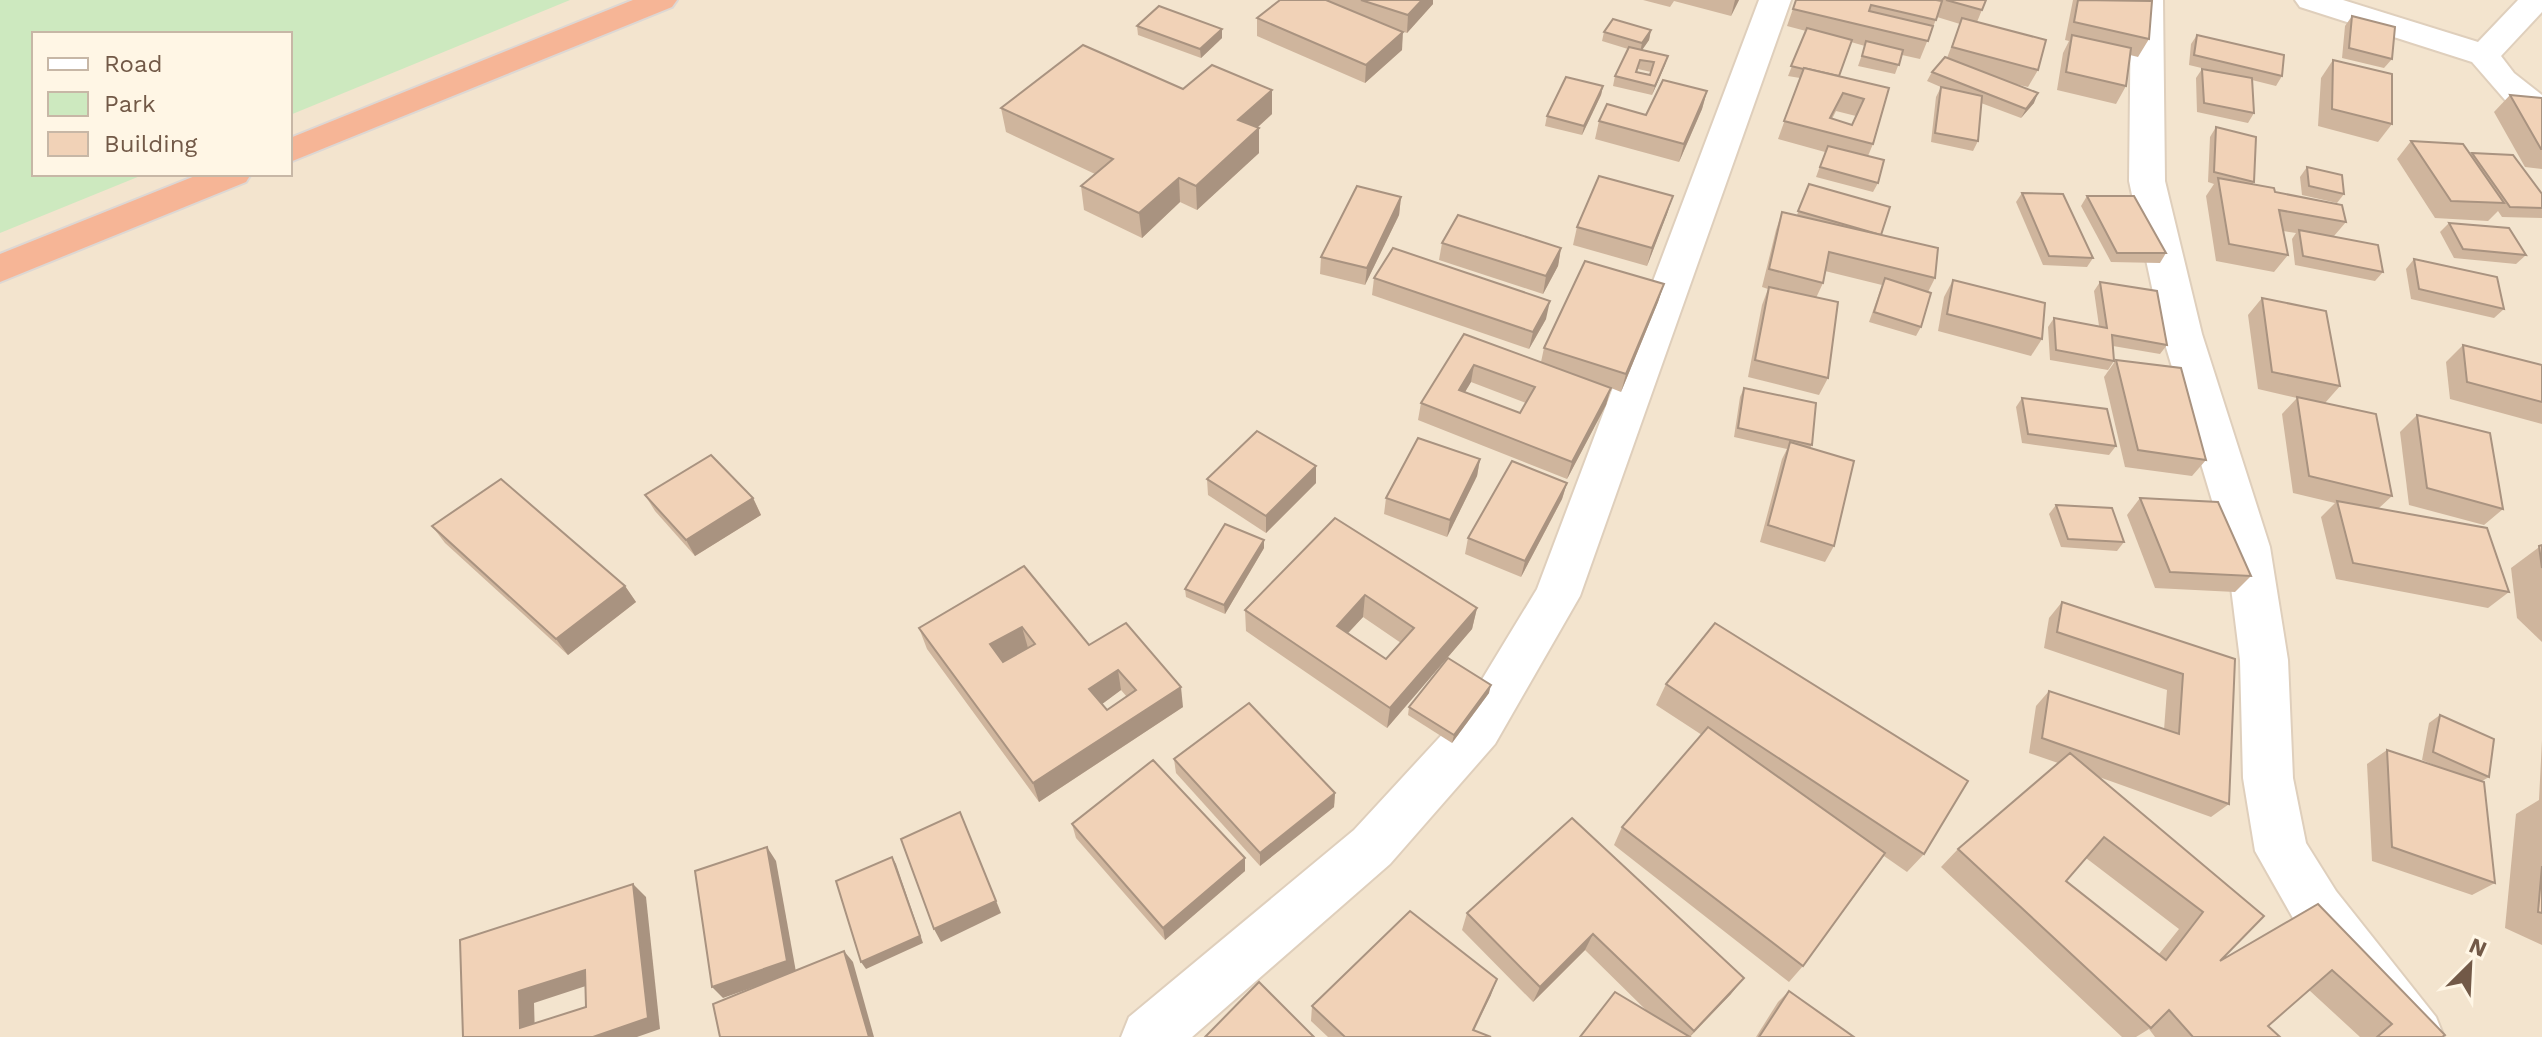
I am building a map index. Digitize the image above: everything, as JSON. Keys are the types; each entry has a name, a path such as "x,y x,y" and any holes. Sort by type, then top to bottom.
{"highway":[{"path":"292,150 661,0"},
{"path":"0,269 228,176"}],"street":[{"path":"1149,1037 1372,847 1478,729 1557,596 1775,0"},
{"path":"2147,0 2147,181 2182,334 2248,547 2264,660 2268,778 2281,851 2317,909 2416,1037"},
{"path":"2311,0 2484,55 2492,71 2514,92 2542,111"},
{"path":"2484,55 2536,0"}],"shaded area":[{"path":"0,0 2542,0 2542,1037 0,1037"}],"green space":[{"path":"0,0 570,0 292,114 292,32 32,32 32,176 140,176 0,233"}],"building":[{"path":"1280,0 1326,0 1403,32 1366,65 1257,18"},
{"path":"1361,0 1422,0 1408,15"},
{"path":"1796,0 1942,1 1936,20 1871,5 1869,11 1933,26 1928,41 1793,9"},
{"path":"1946,0 1986,0 1982,10"},
{"path":"2078,0 2152,1 2149,39 2074,22"},
{"path":"1159,6 1222,29 1200,49 1137,26"},
{"path":"2352,16 2395,27 2392,59 2349,48"},
{"path":"1962,18 2046,40 2038,70 1952,47"},
{"path":"1613,19 1651,30 1642,43 1604,32"},
{"path":"1807,28 1852,40 1839,76 1791,66"},
{"path":"2072,35 2131,48 2126,86 2066,72"},
{"path":"2197,35 2284,55 2282,76 2194,55"},
{"path":"1866,41 1903,50 1899,65 1862,56"},
{"path":"1083,45 1183,89 1212,65 1272,90 1238,120 1259,128 1196,186 1179,178 1139,213 1081,186 1113,159 1001,108"},
{"path":"1629,47 1668,56 1655,86 1615,76","holes":["1640,60 1654,62 1650,75 1636,72"]},
{"path":"1945,57 2038,93 2026,109 1932,72"},
{"path":"2333,60 2392,74 2392,124 2332,109"},
{"path":"1804,68 1889,88 1873,144 1784,121","holes":["1843,93 1864,99 1852,125 1830,118"]},
{"path":"2202,69 2252,78 2254,113 2204,103"},
{"path":"1566,77 1603,86 1584,126 1547,116"},
{"path":"1663,80 1707,91 1684,144 1599,121 1607,104 1646,115"},
{"path":"1941,87 1982,96 1978,141 1935,133"},
{"path":"2510,95 2542,98 2542,149 2541,149"},
{"path":"2216,127 2256,137 2254,182 2214,172"},
{"path":"2411,141 2463,144 2504,203 2451,201"},
{"path":"1828,146 1884,160 1878,183 1820,167"},
{"path":"2472,153 2513,155 2542,194 2542,208 2510,207"},
{"path":"2307,167 2342,175 2344,194 2309,186"},
{"path":"1599,176 1673,196 1652,248 1577,227"},
{"path":"2218,178 2342,205 2346,222 2279,210 2288,255 2229,244"},
{"path":"1809,184 1890,207 1881,235 1798,211"},
{"path":"1357,186 1401,197 1367,268 1321,257"},
{"path":"2022,193 2063,194 2093,258 2049,256"},
{"path":"2087,196 2134,196 2166,253 2117,253"},
{"path":"1782,212 1938,248 1935,278 1829,252 1823,283 1769,269"},
{"path":"1458,215 1561,248 1546,276 1442,243"},
{"path":"2449,223 2509,228 2526,255 2463,249"},
{"path":"2299,230 2378,245 2383,272 2303,256"},
{"path":"1393,248 1550,301 1533,332 1374,278"},
{"path":"2414,259 2497,277 2504,309 2419,289"},
{"path":"1585,261 1664,284 1626,374 1544,348"},
{"path":"1885,278 1931,293 1921,327 1874,312"},
{"path":"1953,280 2045,303 2042,339 1947,314"},
{"path":"2100,282 2157,291 2167,345 2112,335 2114,361 2056,350 2054,318 2107,328"},
{"path":"1769,287 1838,302 1828,378 1755,360"},
{"path":"2262,298 2326,311 2340,386 2272,372"},
{"path":"1464,334 1611,388 1572,462 1421,403","holes":["1474,365 1535,387 1520,413 1459,390"]},
{"path":"2463,345 2542,365 2542,402 2467,382"},
{"path":"2116,360 2181,368 2206,460 2138,450"},
{"path":"1744,388 1816,403 1812,445 1738,428"},
{"path":"2297,397 2376,414 2392,496 2309,476"},
{"path":"2022,398 2107,409 2116,446 2028,434"},
{"path":"2417,415 2490,433 2503,509 2427,488"},
{"path":"1257,431 1316,466 1266,516 1207,479"},
{"path":"1418,438 1480,459 1450,520 1386,498"},
{"path":"1790,442 1854,461 1834,546 1768,525"},
{"path":"711,455 753,498 686,540 645,495"},
{"path":"1512,461 1567,483 1525,561 1468,538"},
{"path":"501,479 625,586 556,639 432,526"},
{"path":"2140,498 2218,502 2251,576 2170,572"},
{"path":"2337,501 2487,528 2509,592 2353,563"},
{"path":"2056,505 2112,508 2124,542 2068,539"},
{"path":"1335,518 1477,608 1390,708 1245,610","holes":["1365,595 1414,628 1386,659 1337,626"]},
{"path":"1225,524 1264,540 1224,605 1185,589"},
{"path":"1024,566 1089,645 1126,623 1181,687 1033,783 919,628","holes":["1022,627 1035,644 1003,662 990,644","1118,670 1136,690 1107,710 1089,689"]},
{"path":"2062,602 2235,659 2229,804 2042,738 2049,691 2179,734 2183,674 2057,632"},
{"path":"1715,623 1968,781 1924,854 1666,684"},
{"path":"1448,658 1491,685 1454,735 1409,707"},
{"path":"1249,703 1335,793 1260,853 1174,759"},
{"path":"2440,715 2494,739 2489,777 2433,752"},
{"path":"1708,727 1885,853 1803,966 1622,827"},
{"path":"2387,750 2484,782 2495,883 2392,847"},
{"path":"2070,753 2264,916 2220,961 2318,904 2445,1035 2377,1037 2392,1024 2332,970 2268,1026 2280,1037 2193,1037 2169,1010 2151,1028 1958,849","holes":["2104,837 2203,912 2166,960 2066,881"]},
{"path":"1153,760 1245,858 1163,928 1072,824"},
{"path":"960,812 996,901 934,929 901,839"},
{"path":"1572,818 1744,978 1694,1031 1593,934 1540,987 1467,913"},
{"path":"767,847 787,961 712,987 695,871"},
{"path":"892,857 920,936 861,962 836,881"},
{"path":"2542,866 2542,913 2538,912"},
{"path":"633,884 648,1018 593,1037 463,1037 460,940","holes":["585,970 586,1007 520,1028 519,991"]},
{"path":"1410,911 1497,979 1473,1030 1491,1037 1345,1037 1312,1006"},
{"path":"844,951 869,1037 720,1037 713,1004"},
{"path":"1259,982 1314,1037 1205,1037"},
{"path":"1789,991 1854,1037 1759,1037"},
{"path":"1615,992 1690,1037 1580,1037"}]}
